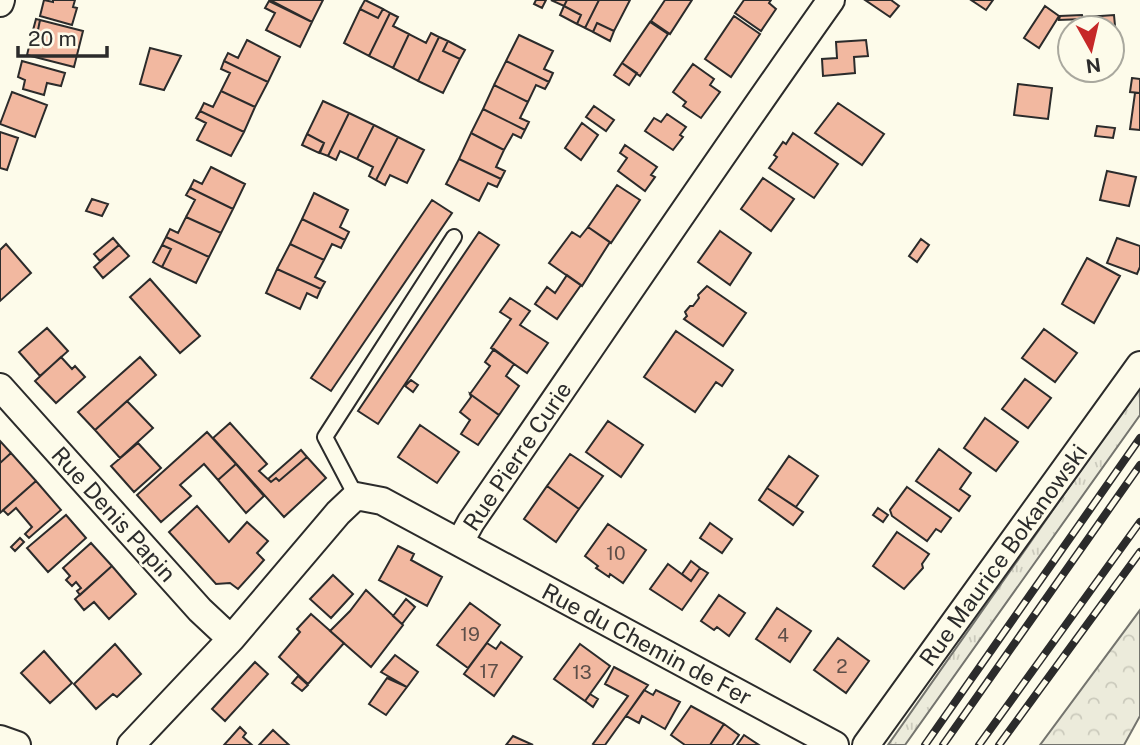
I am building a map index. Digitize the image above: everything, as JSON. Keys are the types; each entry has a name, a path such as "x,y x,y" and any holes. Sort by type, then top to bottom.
{"street":[{"name":"Rue Pierre Curie","path":"356,496 383,502 460,542 732,139 831,0"},
{"name":"Rue Maurice Bokanowski","path":"866,745 1140,365"},
{"name":"Rue Denis Papin","path":"0,387 200,610 231,639"},
{"path":"131,745 231,639 338,513 356,496"},
{"name":"Rue du Chemin de Fer","path":"460,542 835,745"},
{"path":"0,738 17,745"}],"lane":[{"path":"356,496 325,437 454,237"}],"green space":[{"path":"1140,386 1140,415 905,745 888,745"},
{"path":"1140,610 1140,716 1124,745 1040,745"}],"building":[{"path":"44,0 75,0 73,7 77,8 72,25 40,16"},
{"path":"270,0 323,0 312,22"},
{"path":"365,0 383,9 378,18 360,9"},
{"path":"536,0 546,0 542,8 534,4"},
{"path":"551,0 567,0 564,6"},
{"path":"567,0 599,0 585,28 577,24 581,15 564,6"},
{"path":"599,0 630,0 614,31 597,23 593,32 585,28"},
{"path":"665,0 692,0 670,34 651,21"},
{"path":"744,0 771,0 769,3 776,9 761,31 735,13"},
{"path":"865,0 891,0 899,6 890,17"},
{"path":"971,0 993,0 986,10"},
{"path":"269,1 312,22 300,47 266,30 275,13 265,8"},
{"path":"564,6 581,15 577,24 560,15"},
{"path":"1045,6 1056,14 1056,21 1039,48 1024,38"},
{"path":"360,9 378,18 383,9 390,13 369,56 344,43"},
{"path":"390,13 398,17 393,26 409,34 393,68 369,56"},
{"path":"734,16 760,34 731,77 705,59"},
{"path":"36,19 40,20 37,35 32,34"},
{"path":"40,20 83,31 74,67 27,55 32,34 37,35"},
{"path":"650,22 668,34 640,76 622,63"},
{"path":"597,23 614,31 610,41 593,32"},
{"path":"431,33 439,37 418,81 393,68 409,34 426,43"},
{"path":"519,35 553,51 544,69 553,73 549,82 506,61"},
{"path":"439,37 448,41 443,51 460,59 443,93 418,81"},
{"path":"247,40 280,57 268,82 224,61 228,53 238,58"},
{"path":"866,40 868,56 854,57 855,73 823,76 822,59 837,58 836,42"},
{"path":"448,41 465,50 460,59 443,51"},
{"path":"150,48 181,56 164,90 140,84"},
{"path":"22,61 65,73 61,86 47,83 44,95 23,89 25,80 18,77"},
{"path":"224,61 268,82 255,107 221,91 230,73 221,69"},
{"path":"506,61 549,82 545,89 536,85 528,102 494,85"},
{"path":"622,63 637,73 629,85 614,75"},
{"path":"693,64 714,79 710,85 720,92 701,118 683,106 686,102 673,92"},
{"path":"1132,78 1140,79 1140,93 1130,92"},
{"path":"1018,84 1052,88 1048,119 1014,115"},
{"path":"494,85 528,102 520,118 529,122 525,130 483,109"},
{"path":"221,91 255,107 244,132 200,111 204,103 213,107"},
{"path":"12,92 47,105 35,137 0,124"},
{"path":"1135,93 1140,93 1140,130 1130,129"},
{"path":"323,101 349,113 328,156 320,153 324,143 307,134"},
{"path":"838,103 884,134 862,165 815,133"},
{"path":"594,106 614,120 606,131 586,117"},
{"path":"483,109 525,130 521,138 513,134 504,150 471,133"},
{"path":"200,111 244,132 231,156 197,140 206,123 196,118"},
{"path":"349,113 374,125 357,159 340,151 336,160 328,156"},
{"path":"667,114 686,127 680,135 683,137 673,150 645,131 654,118 661,122"},
{"path":"582,123 598,135 581,160 565,148"},
{"path":"374,125 398,137 376,180 369,176 373,167 357,159"},
{"path":"1097,126 1115,128 1113,138 1095,136"},
{"path":"0,132 18,138 7,170 0,168"},
{"path":"471,133 504,150 496,167 505,171 501,179 459,159"},
{"path":"793,133 838,164 814,198 769,168 777,157 774,155"},
{"path":"307,134 324,143 319,153 302,145"},
{"path":"398,137 424,150 407,183 390,175 385,185 376,180"},
{"path":"625,145 657,167 651,175 655,177 645,191 618,171 627,158 620,153"},
{"path":"459,159 501,179 497,187 488,183 479,201 446,184"},
{"path":"211,167 245,184 233,209 190,188 194,180 202,184"},
{"path":"1107,171 1136,177 1129,206 1100,200"},
{"path":"763,178 794,199 771,231 741,209"},
{"path":"617,185 640,200 611,243 588,227"},
{"path":"190,188 233,209 221,233 186,217 195,200 186,195"},
{"path":"314,193 348,210 340,227 349,232 345,240 302,219"},
{"path":"92,199 108,204 102,216 86,211"},
{"path":"432,200 452,213 331,391 311,378"},
{"path":"186,217 221,233 209,257 166,237 170,229 178,233"},
{"path":"302,219 345,240 341,248 332,244 324,260 290,244"},
{"path":"588,227 610,242 582,286 549,263 572,232 580,237"},
{"path":"720,231 751,253 730,285 698,262"},
{"path":"479,232 499,245 378,424 358,411"},
{"path":"166,237 209,257 196,283 162,267 171,249 162,245"},
{"path":"113,238 119,245 100,261 94,254"},
{"path":"1117,238 1140,246 1140,267 1137,274 1107,263"},
{"path":"921,239 929,245 917,262 909,256"},
{"path":"6,244 31,273 0,301 0,250"},
{"path":"290,244 324,260 315,277 325,282 321,289 277,269"},
{"path":"119,245 129,256 103,278 94,267"},
{"path":"162,245 171,249 162,267 153,262"},
{"path":"1087,258 1120,276 1094,323 1062,304"},
{"path":"277,269 321,289 317,298 307,293 300,309 266,293"},
{"path":"567,275 581,285 557,319 535,304 547,287 555,293"},
{"path":"150,279 200,336 180,353 130,297"},
{"path":"707,286 746,313 723,346 684,319 687,316 685,312 693,306 699,298 698,295"},
{"path":"510,298 530,311 520,325 548,343 527,373 491,348 511,319 500,312"},
{"path":"47,328 68,351 40,376 19,352"},
{"path":"1044,329 1077,353 1055,382 1022,358"},
{"path":"676,331 733,370 722,386 716,382 695,412 644,377"},
{"path":"494,349 514,364 506,376 519,386 499,415 470,394 490,366 485,362"},
{"path":"61,357 72,369 75,366 85,377 56,403 35,381"},
{"path":"140,357 156,375 95,430 78,412"},
{"path":"1025,379 1051,398 1028,428 1002,409"},
{"path":"411,380 418,385 413,392 405,386"},
{"path":"470,394 499,415 478,445 461,434 470,420 460,412 471,397"},
{"path":"127,401 153,428 120,458 95,430"},
{"path":"985,418 1018,442 996,471 964,448"},
{"path":"608,421 643,445 621,477 586,452"},
{"path":"230,423 267,464 259,471 271,482 276,478 279,481 307,457 326,478 284,517 213,438"},
{"path":"420,425 459,452 437,483 398,457"},
{"path":"207,432 236,464 218,480 204,464 180,485 191,496 161,522 137,495"},
{"path":"0,441 11,453 0,463"},
{"path":"138,443 161,468 134,492 111,466"},
{"path":"939,449 971,473 960,489 970,496 959,511 916,481"},
{"path":"301,450 307,457 279,481 276,478 271,482 268,479"},
{"path":"11,453 36,481 0,513 0,463"},
{"path":"570,454 603,476 579,509 547,486"},
{"path":"789,456 818,476 796,507 767,488"},
{"path":"236,464 264,496 246,513 218,480"},
{"path":"36,481 61,510 29,538 25,534 32,527 16,508 8,515 3,510"},
{"path":"547,486 579,509 556,542 524,519"},
{"path":"907,487 951,518 941,532 936,529 927,541 892,516 890,510"},
{"path":"767,488 803,512 793,525 759,500"},
{"path":"197,506 229,542 247,522 268,541 257,553 264,560 238,589 230,583 216,584 169,532"},
{"path":"878,508 888,515 883,522 873,515"},
{"path":"66,515 86,538 48,572 27,548"},
{"path":"710,523 732,539 722,553 700,538"},
{"path":"608,524 646,550 623,583 596,568 598,566 585,556"},
{"path":"897,532 929,554 922,564 923,568 904,589 873,566"},
{"path":"20,538 24,542 15,551 11,547"},
{"path":"91,543 112,566 80,595 77,591 81,588 76,582 72,586 66,580 70,576 63,568"},
{"path":"398,546 414,554 411,560 442,577 427,606 379,580"},
{"path":"691,561 700,568 691,581 682,574"},
{"path":"668,564 691,581 700,568 708,573 682,610 650,589"},
{"path":"112,566 136,594 109,619 94,602 84,610 75,599"},
{"path":"333,575 353,594 331,618 310,599"},
{"path":"366,590 403,625 371,667 330,631"},
{"path":"719,595 745,613 729,636 717,627 714,630 701,621"},
{"path":"406,599 415,607 402,624 393,616"},
{"path":"470,603 500,625 468,668 437,645"},
{"path":"777,608 811,631 790,662 756,639"},
{"path":"311,614 344,643 308,684 279,657 300,632 297,629"},
{"path":"838,638 869,661 846,693 814,670"},
{"path":"501,642 522,657 494,696 464,674 487,643 496,649"},
{"path":"115,644 141,674 117,697 113,694 96,709 74,684"},
{"path":"580,644 610,666 585,701 554,679"},
{"path":"44,651 72,683 50,703 21,673"},
{"path":"395,655 418,672 407,687 381,672"},
{"path":"255,662 268,674 225,721 212,709"},
{"path":"614,667 648,685 605,745 595,745 593,744 628,696 605,684"},
{"path":"298,676 308,685 302,691 292,683"},
{"path":"387,678 407,687 386,715 369,704"},
{"path":"644,690 653,695 656,690 680,702 665,729 642,716 639,723 626,716"},
{"path":"590,694 598,699 593,707 585,701"},
{"path":"691,706 724,724 710,745 685,745 671,735"},
{"path":"724,724 739,735 732,745 710,745"},
{"path":"240,727 246,733 243,737 252,745 224,745"},
{"path":"273,730 289,745 259,745"},
{"path":"744,735 759,745 737,745"},
{"path":"513,736 533,745 506,745"}],"railway":[{"path":"925,745 1140,438"},
{"path":"943,745 1140,465"},
{"path":"979,745 1140,522"},
{"path":"999,745 1140,552"}]}
